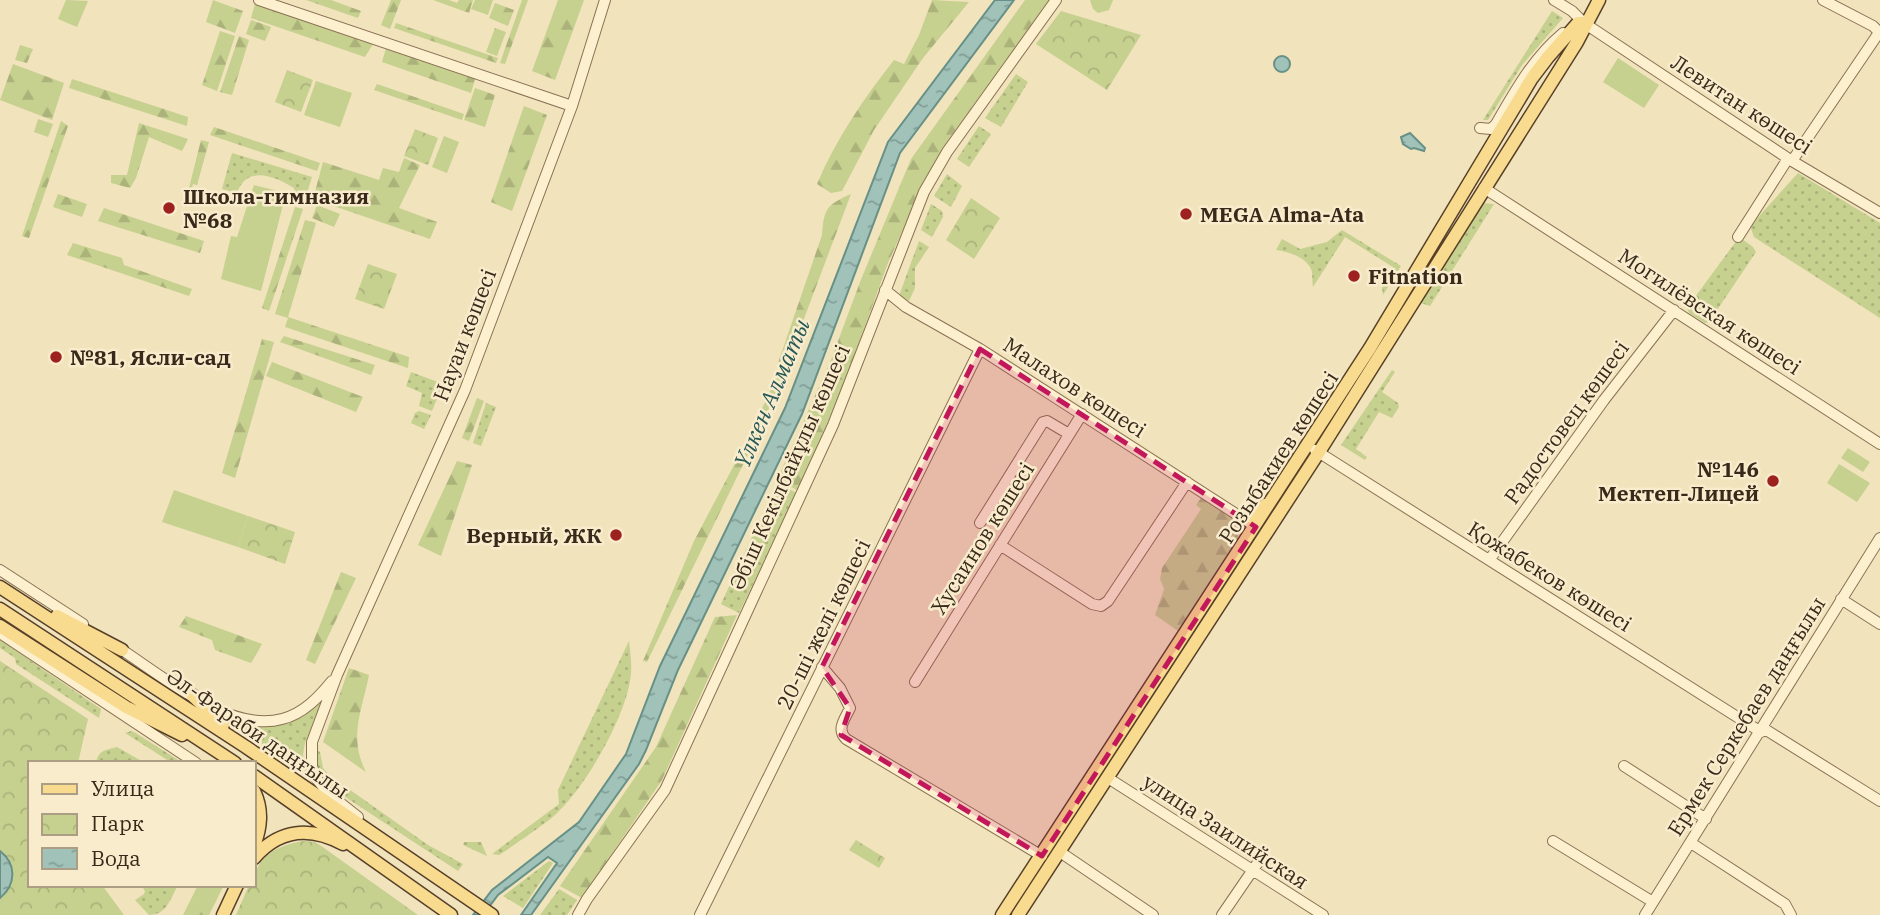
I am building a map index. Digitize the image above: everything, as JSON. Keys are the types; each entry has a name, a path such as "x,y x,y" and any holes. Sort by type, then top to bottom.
{"main road":[{"name":"Розыбакиев көшесі","path":"1002,915 1261,530 1298,460 1313,449 1532,78 1599,0"},
{"name":"Розыбакиев көшесі","path":"1018,915 1108,778 1261,530 1577,42 1581,23"},
{"path":"1244,519 1261,511 1277,485 1298,460"},
{"path":"0,586 122,650"},
{"name":"Әл-Фараби даңғылы","path":"0,586 246,747 492,915"},
{"name":"Әл-Фараби даңғылы","path":"0,609 230,760"},
{"path":"0,626 126,707 230,760"},
{"path":"192,695 246,747"},
{"name":"Әл-Фараби даңғылы","path":"256,777 451,915"},
{"path":"256,797 261,813 256,840"},
{"path":"256,856 270,842 309,832 337,841 377,863"},
{"path":"223,915 236,887"}],"street":[{"path":"259,0 572,106"},
{"name":"Науаи көшесі","path":"391,844 329,793 316,778 312,767 312,742 337,675 465,390 572,106 605,0"},
{"name":"Әбіш Кекілбайұлы көшесі","path":"578,915 665,790 833,425 924,192 947,152 1056,0"},
{"name":"Левитан көшесі","path":"1554,0 1572,10 1581,23 1789,161 1880,212"},
{"path":"1738,237 1880,32 1824,0"},
{"path":"1480,128 1491,129 1496,124 1539,56 1554,41 1581,23"},
{"name":"Могилёвская көшесі","path":"1484,188 1880,444"},
{"name":"Малахов көшесі","path":"885,290 906,307 980,349 1261,530"},
{"name":"Радостовец көшесі","path":"1489,559 1604,400 1674,310"},
{"name":"20-ші желі көшесі","path":"700,915 980,349"},
{"name":"Хусаинов көшесі","path":"915,682 1082,414"},
{"path":"980,523 1043,422 1048,421 1069,434"},
{"name":"Қожабеков көшесі","path":"1313,449 1395,503 1880,802"},
{"path":"1000,545 1092,604 1101,606 1108,601 1187,482"},
{"name":"Ермек Серкебаев даңғылы","path":"1645,915 1880,538"},
{"name":"Әл-Фараби даңғылы","path":"0,570 192,695"},
{"path":"1841,599 1880,624"},
{"path":"0,633 192,761"},
{"path":"822,667 840,688 850,708 840,729 841,735 1042,856"},
{"name":"Науаи көшесі","path":"192,695 234,716 271,721 284,719 301,710 318,697 337,675"},
{"path":"1625,766 1706,818"},
{"name":"улица Заилийская","path":"1108,778 1323,915"},
{"path":"1553,841 1653,902"},
{"path":"1691,843 1785,904 1791,915"},
{"path":"1060,852 1153,915"},
{"path":"1222,915 1261,858"}],"highlighted area":[{"path":"980,349 1256,527 1042,856 841,735 850,708 822,667"}],"green space":[{"path":"66,0 88,1 77,27 58,19"},
{"path":"213,0 243,11 235,33 206,22"},
{"path":"306,0 331,0 361,11 358,18"},
{"path":"391,0 401,0 390,29 381,25"},
{"path":"433,0 457,3 459,0 473,0 469,13"},
{"path":"475,0 493,0 488,15 471,9"},
{"path":"522,0 528,0 505,64 500,63"},
{"path":"558,0 584,0 555,80 532,71"},
{"path":"932,0 969,2 923,58 874,130 842,191 831,193 817,184 833,151 861,104 894,60 904,64 919,35"},
{"path":"1025,0 1049,0 949,139 922,187 888,263 849,370 799,491 777,480 831,360 911,159"},
{"path":"1090,0 1113,0 1109,10 1098,13 1093,9"},
{"path":"495,3 514,10 508,26 489,18"},
{"path":"255,4 373,44 365,57 251,18"},
{"path":"1061,11 1141,35 1107,90 1036,44"},
{"path":"1552,11 1563,18 1522,65 1488,120 1483,120"},
{"path":"251,20 271,27 265,41 246,34"},
{"path":"396,23 498,58 496,63 394,28"},
{"path":"495,28 506,32 497,56 486,52"},
{"path":"220,31 235,36 217,91 202,85"},
{"path":"239,36 249,40 232,95 220,92"},
{"path":"20,45 33,49 27,63 15,60"},
{"path":"386,48 475,79 471,93 382,62"},
{"path":"1618,58 1659,85 1644,108 1603,82"},
{"path":"13,64 64,83 52,120 0,100"},
{"path":"287,70 313,80 301,112 275,102"},
{"path":"1016,74 1028,82 1001,127 985,118"},
{"path":"72,79 188,117 187,126 69,88"},
{"path":"316,81 352,93 340,127 304,115"},
{"path":"377,84 464,114 462,120 374,90"},
{"path":"475,88 495,95 485,127 464,120"},
{"path":"524,106 547,115 512,211 491,202"},
{"path":"38,119 53,124 48,137 34,132"},
{"path":"61,121 68,126 29,238 22,236"},
{"path":"139,123 188,139 182,151 149,137 136,178 130,188 111,183 111,175 127,175"},
{"path":"979,126 991,134 969,167 957,159"},
{"path":"214,127 320,163 317,171 210,135"},
{"path":"415,129 438,138 428,165 404,156"},
{"path":"444,136 459,142 447,173 432,167"},
{"path":"201,140 209,142 197,185 193,184 191,192 189,188"},
{"path":"232,153 312,177 303,206 297,204 294,188 271,177 248,178 237,193 222,189"},
{"path":"404,158 420,165 399,208 437,222 430,239 313,199 323,162 379,180 383,168 399,172"},
{"path":"1798,173 1880,223 1880,318 1754,237 1750,226"},
{"path":"947,174 962,186 951,207 934,196"},
{"path":"254,185 286,193 261,291 221,279 231,236 237,237"},
{"path":"58,194 87,204 82,217 53,207"},
{"path":"851,194 785,369 777,366 822,235 825,214 836,201"},
{"path":"971,198 1000,218 974,259 946,240"},
{"path":"1482,203 1494,204 1430,306 1421,303"},
{"path":"931,204 942,211 943,217 932,237 921,230"},
{"path":"317,205 340,214 334,227 312,218"},
{"path":"295,207 303,209 269,311 262,308"},
{"path":"104,208 204,241 200,253 98,221"},
{"path":"305,220 316,223 288,317 409,357 408,368 285,327 288,318 275,314"},
{"path":"1342,230 1401,266 1383,295 1382,288 1393,267 1345,237 1313,287 1312,271 1305,261 1291,253 1276,250 1282,239 1300,249 1327,242"},
{"path":"1742,239 1756,252 1709,322 1705,323 1689,313 1687,308 1737,240"},
{"path":"919,241 929,247 915,268 915,288 909,301 899,296"},
{"path":"73,243 122,258 124,265 192,289 189,296 67,255"},
{"path":"368,264 397,274 384,309 355,299"},
{"path":"284,336 375,365 371,375 280,342"},
{"path":"262,339 274,342 235,478 222,473"},
{"path":"272,362 363,397 356,412 266,376"},
{"path":"1392,370 1395,372 1382,392 1398,403 1399,407 1392,418 1379,412 1356,449 1367,457 1365,460 1341,445"},
{"path":"779,371 783,372 781,381 755,440 647,662 643,661 694,541 752,431"},
{"path":"411,372 443,384 432,411 419,406 422,393 406,386"},
{"path":"477,398 484,401 469,441 462,438"},
{"path":"486,403 496,407 481,446 473,443"},
{"path":"419,411 431,415 424,429 411,423 415,413"},
{"path":"1848,448 1870,462 1863,472 1841,458"},
{"path":"457,461 472,465 441,556 418,545"},
{"path":"1839,464 1870,483 1857,502 1827,483"},
{"path":"777,483 797,493 739,613 721,604"},
{"path":"174,490 248,516 238,547 162,522"},
{"path":"1201,498 1235,520 1238,538 1178,631 1155,615 1164,589 1160,579 1162,568 1201,509 1196,505"},
{"path":"248,516 295,532 285,564 238,547"},
{"path":"341,572 356,578 315,664 306,660"},
{"path":"737,615 662,780 582,898 560,886 656,747 715,617"},
{"path":"186,616 262,644 251,663 215,650 212,640 179,627"},
{"path":"0,640 101,709 99,718 16,664 15,658 0,648"},
{"path":"629,641 631,669 628,690 614,729 591,769 555,815 499,855 492,854 559,804 558,790"},
{"path":"0,661 88,719 78,761 28,761 28,887 103,887 124,915 0,915"},
{"path":"349,668 369,675 357,735 366,772 323,742"},
{"path":"327,692 305,743 303,754 307,776 229,722 258,726 283,724 306,713"},
{"path":"134,732 180,761 169,761 125,733"},
{"path":"117,747 142,761 96,761 106,750"},
{"path":"315,749 320,752 323,768 329,775 428,845 463,864 458,871 330,787 318,770"},
{"path":"856,840 885,858 879,868 849,850"},
{"path":"315,842 418,915 236,915 248,887 256,887 258,866 269,854 285,845"},
{"path":"464,842 481,842 487,856 463,845"},
{"path":"549,861 553,863 523,908 503,896"},
{"path":"142,887 177,887 164,909 149,915 135,900 145,891"},
{"path":"197,887 223,887 209,915 183,915"},
{"path":"559,889 577,900 567,915 540,915"}],"water":[{"path":"995,0 1014,0 900,153 802,414 678,670 639,764 531,915 521,915 557,863 548,857 498,895 483,915 473,915 492,890 579,822 626,754 660,666 785,408 888,142"},
{"path":"1279,56 1285,56 1290,64 1288,70 1279,72 1274,67 1274,61"},
{"path":"1410,133 1425,148 1424,151 1411,149 1403,144 1401,137"},
{"path":"0,851 12,868 12,881 0,898"}],"place":[{"name":"Школа-гимназия №68","path":"169,208"},
{"name":"MEGA Alma-Ata","path":"1186,214"},
{"name":"Fitnation","path":"1354,276"},
{"name":"№81, Ясли-сад","path":"56,357"},
{"name":"№146 Мектеп-Лицей","path":"1773,481"},
{"name":"Верный, ЖК","path":"616,535"}],"water label":[{"name":"Үлкен Алматы","path":"771,393"}]}
